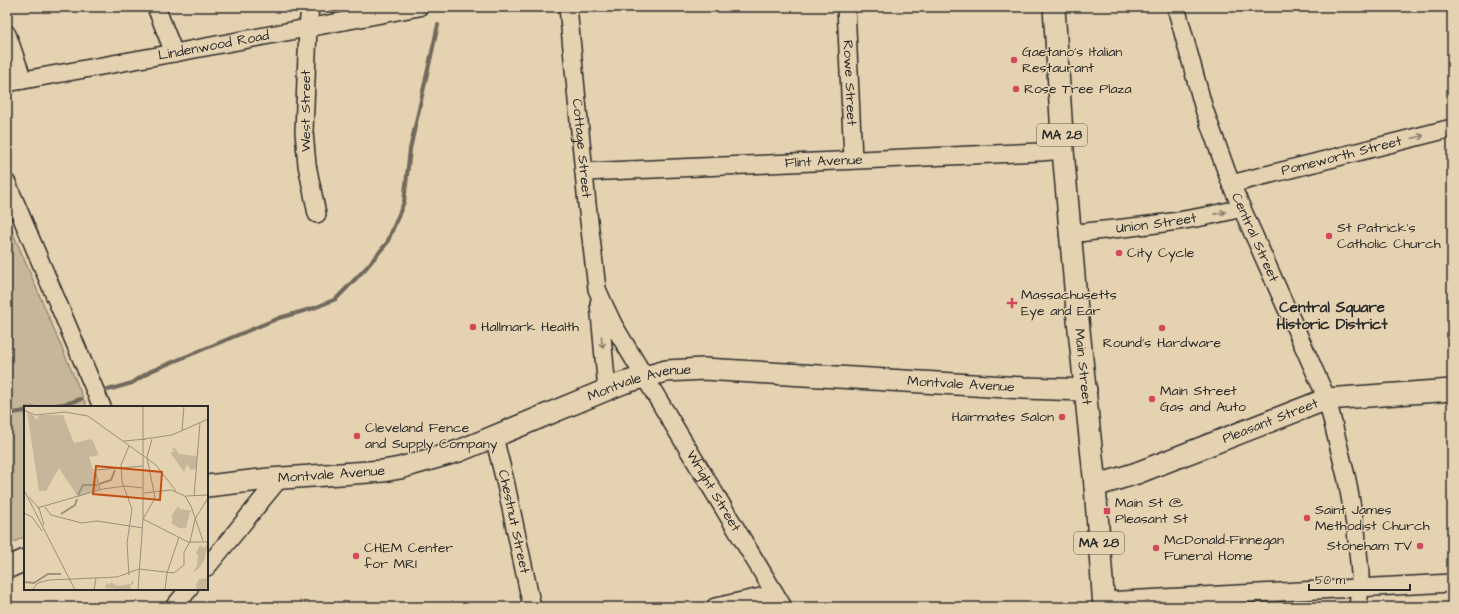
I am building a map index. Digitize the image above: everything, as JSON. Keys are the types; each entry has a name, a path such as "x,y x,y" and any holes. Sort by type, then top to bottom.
{"main road":[{"name":"Main Street","path":"1054,7 1063,150 1095,486 1104,604"},
{"name":"Montvale Avenue","path":"208,486 390,470 459,451 607,390 645,376 674,370 704,369 1024,388 1086,390"},
{"name":"Pleasant Street","path":"1095,486 1137,473 1327,399 1452,390"},
{"path":"7,568 24,560"}],"street":[{"path":"156,7 174,53"},
{"name":"West Street","path":"310,7 304,132 307,165 317,214"},
{"name":"Lindenwood Road","path":"15,81 419,7"},
{"name":"Cottage Street","path":"568,7 607,390"},
{"name":"Rowe Street","path":"846,7 853,159"},
{"name":"Central Street","path":"1176,7 1204,109 1231,184 1327,399 1353,511 1358,543 1360,588 1358,607"},
{"path":"7,34 15,81"},
{"name":"Pomeworth Street","path":"1231,184 1452,128"},
{"name":"Flint Avenue","path":"584,172 1063,150"},
{"path":"7,182 102,406"},
{"name":"Union Street","path":"1071,234 1161,223 1241,208"},
{"name":"Cottage Street","path":"597,289 614,326 645,376"},
{"name":"Wright Street","path":"645,376 779,601"},
{"name":"Chestnut Street","path":"494,437 506,485 532,607"},
{"path":"208,566 279,479"},
{"path":"1104,604 1452,583"},
{"path":"174,607 188,590"},
{"path":"715,607 779,601"}],"shaded area":[{"path":"7,219 87,406 24,406 24,537 7,545"}],"waterway":[{"path":"108,390 132,383 151,371 279,318 314,308 336,299 366,268 387,243 404,202 410,149 438,25"},
{"path":"51,406 81,399"},
{"path":"7,414 24,411"}],"place":[{"name":"Gaetano's Italian Restaurant","path":"1014,60"},
{"name":"Rose Tree Plaza","path":"1016,89"},
{"name":"St Patrick's Catholic Church","path":"1329,236"},
{"name":"City Cycle","path":"1119,253"},
{"name":"Massachusetts Eye and Ear","path":"1012,303"},
{"name":"Hallmark Health","path":"473,327"},
{"name":"Round's Hardware","path":"1162,328"},
{"name":"Main Street Gas and Auto","path":"1152,399"},
{"name":"Hairmates Salon","path":"1062,417"},
{"name":"Cleveland Fence and Supply Company","path":"357,436"},
{"name":"Main St @ Pleasant St","path":"1107,511"},
{"name":"Saint James Methodist Church","path":"1307,518"},
{"name":"Stoneham TV","path":"1420,546"},
{"name":"McDonald-Finnegan Funeral Home","path":"1156,548"},
{"name":"CHEM Center for MRI","path":"356,556"}],"district":[{"name":"Central Square Historic District","path":"1332,316"}]}
